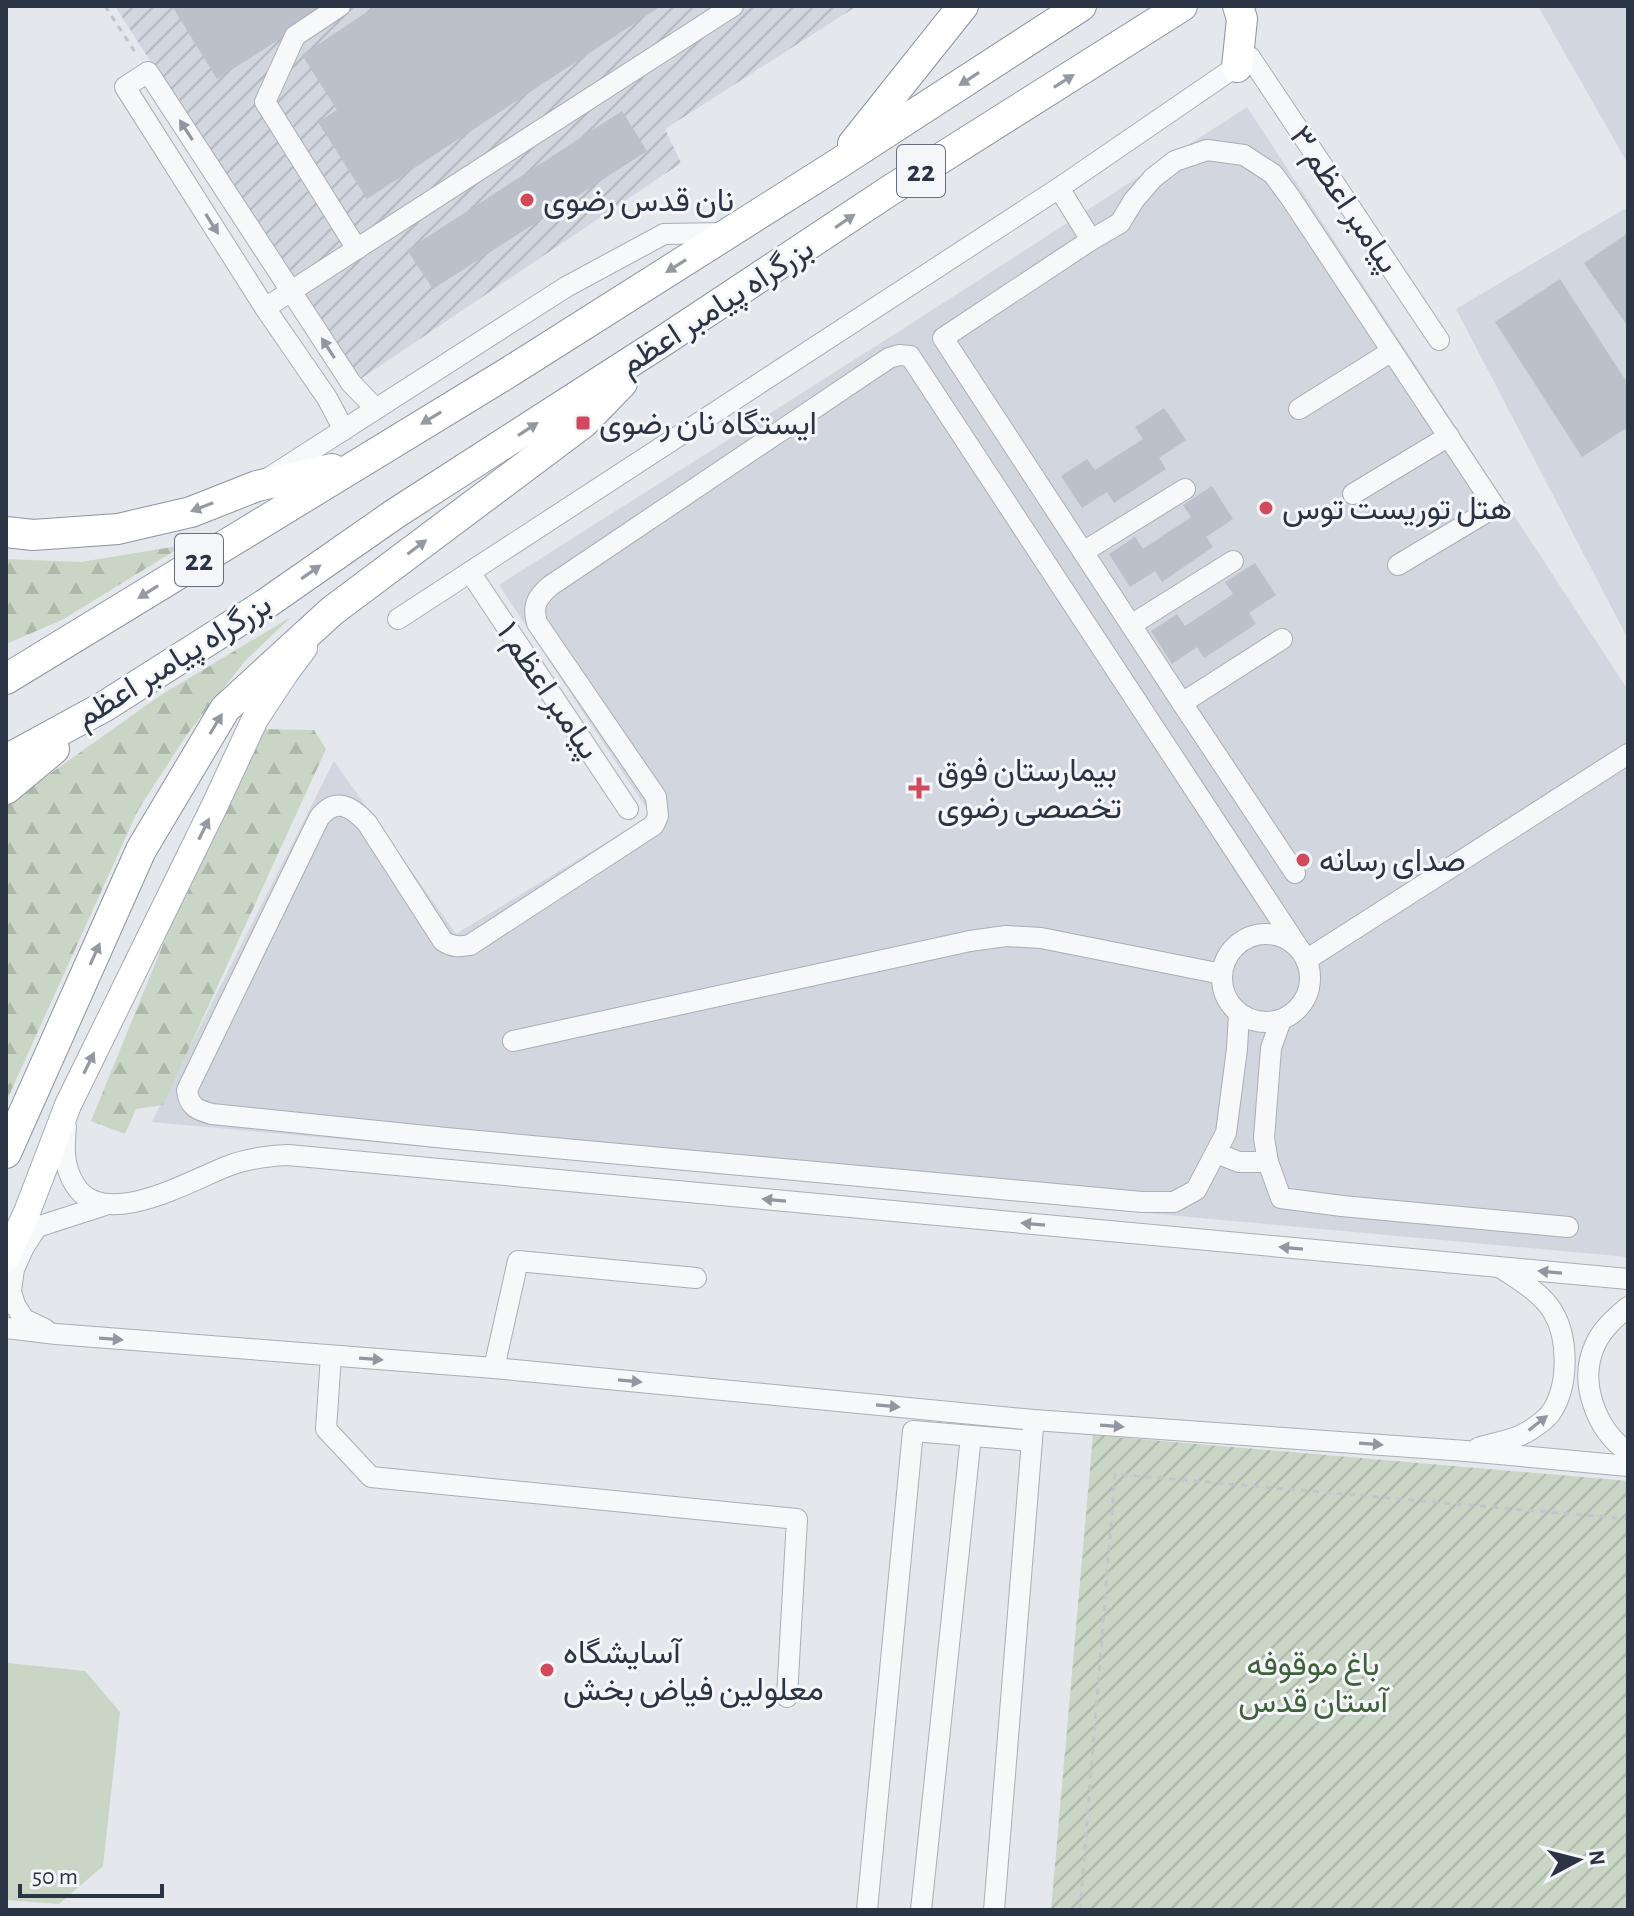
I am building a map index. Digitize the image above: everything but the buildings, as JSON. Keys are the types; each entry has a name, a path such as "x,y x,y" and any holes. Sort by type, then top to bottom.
{"highway":[{"path":"836,165 963,6"},
{"name":"بزرگراه پیامبر اعظم","path":"6,679 509,372 1081,6"},
{"name":"بزرگراه پیامبر اعظم","path":"6,760 105,706 264,605 396,513 889,191 1182,6"},
{"path":"1238,6 1242,19 1244,62"},
{"path":"1244,62 1252,6"},
{"path":"6,1153 141,850 225,709 332,611 583,423 663,341"},
{"path":"6,532 33,535 118,529 191,512 257,486 357,463"},
{"path":"6,670 41,657"},
{"path":"6,789 105,706"}],"main road":[{"path":"6,1258 68,1105 255,719 332,611"}],"street":[{"path":"340,6 295,36 265,102 357,249"},
{"path":"265,308 733,6"},
{"path":"398,619 1059,188 1244,62"},
{"name":"پیامبر اعظم ۳","path":"1244,62 1439,340"},
{"path":"344,430 327,398 265,308 125,87 148,72 351,383 376,409"},
{"path":"1295,873 943,338 1120,223 1153,178 1175,161 1207,150 1244,155 1273,174 1495,507 1398,565"},
{"path":"1059,188 1091,240"},
{"path":"257,486 566,287 664,234 727,233"},
{"path":"1299,409 1392,351"},
{"path":"1239,1013 1226,1133 1196,1190 1174,1202 1142,1202 212,1114 196,1109 188,1099 187,1090 325,810 335,806 354,809 367,823 443,941 458,947 470,945 654,825 658,816 656,797 537,623 535,604 540,594 889,358 899,355 910,356 1302,954 1310,974 1309,988 1294,1012 1281,1020 1252,1020 1239,1013 1229,1002 1223,989 1222,974 1233,948 1245,939 1258,934 1273,934 1286,939 1302,954"},
{"path":"1353,494 1449,436"},
{"path":"1083,552 1185,489"},
{"path":"1131,625 1233,561"},
{"name":"پیامبر اعظم ۱","path":"470,572 628,809"},
{"path":"1182,703 1282,639"},
{"path":"1302,954 1628,754"},
{"path":"513,1041 970,941 1006,936 1041,938 1222,974"},
{"path":"1281,1020 1271,1048 1264,1138 1268,1162 1281,1198 1568,1227"},
{"path":"68,1105 63,1154 71,1178 81,1195 105,1205"},
{"path":"1216,1153 1239,1162 1268,1162"},
{"path":"56,1334 24,1319 11,1291 14,1269 37,1227 105,1205 137,1202 256,1157 288,1155 1628,1279"},
{"path":"494,1368 518,1261 696,1278"},
{"path":"1466,1451 1524,1434 1549,1415 1560,1393 1566,1369 1553,1313 1537,1294 1501,1267"},
{"path":"1628,1307 1603,1332 1595,1345 1589,1366 1590,1398 1605,1430 1628,1452"},
{"path":"6,1328 494,1368 1034,1420 1466,1451 1628,1466"},
{"path":"331,1356 326,1429 371,1477 797,1519 787,1697"},
{"path":"994,1910 1034,1420"},
{"path":"867,1910 913,1431 1032,1441"},
{"path":"921,1910 971,1436"}],"path":[{"path":"105,6 148,72"},
{"path":"1080,1910 1115,1474 1628,1519"}],"shaded area":[{"path":"115,6 857,6 665,129 681,163 356,382"},
{"path":"1538,6 1628,6 1628,164"},
{"name":"بیمارستان فوق تخصصی رضوی","path":"1247,107 1628,690 1628,1257 152,1122 334,761 456,934 651,815 499,585"},
{"path":"1628,207 1628,639 1456,309"}],"green space":[{"path":"184,545 62,620 6,644 6,559 81,562"},
{"path":"291,617 245,661 188,733 138,810 6,1102 6,805 161,695"},
{"path":"260,729 314,730 326,749 163,1105 136,1109 125,1134 91,1121 171,925"},
{"name":"باغ موقوفه آستان قدس","path":"1093,1435 1628,1481 1628,1910 1051,1910"},
{"path":"8,1663 85,1671 120,1712 103,1866 59,1904 6,1900"}],"place":[{"name":"نان قدس رضوی","path":"527,200"},
{"name":"ایستگاه نان رضوی","path":"583,423"},
{"name":"هتل توریست توس","path":"1266,508"},
{"name":"بیمارستان فوق تخصصی رضوی","path":"919,788"},
{"name":"صدای رسانه","path":"1303,860"},
{"name":"آسایشگاه معلولین فیاض بخش","path":"547,1670"}]}
